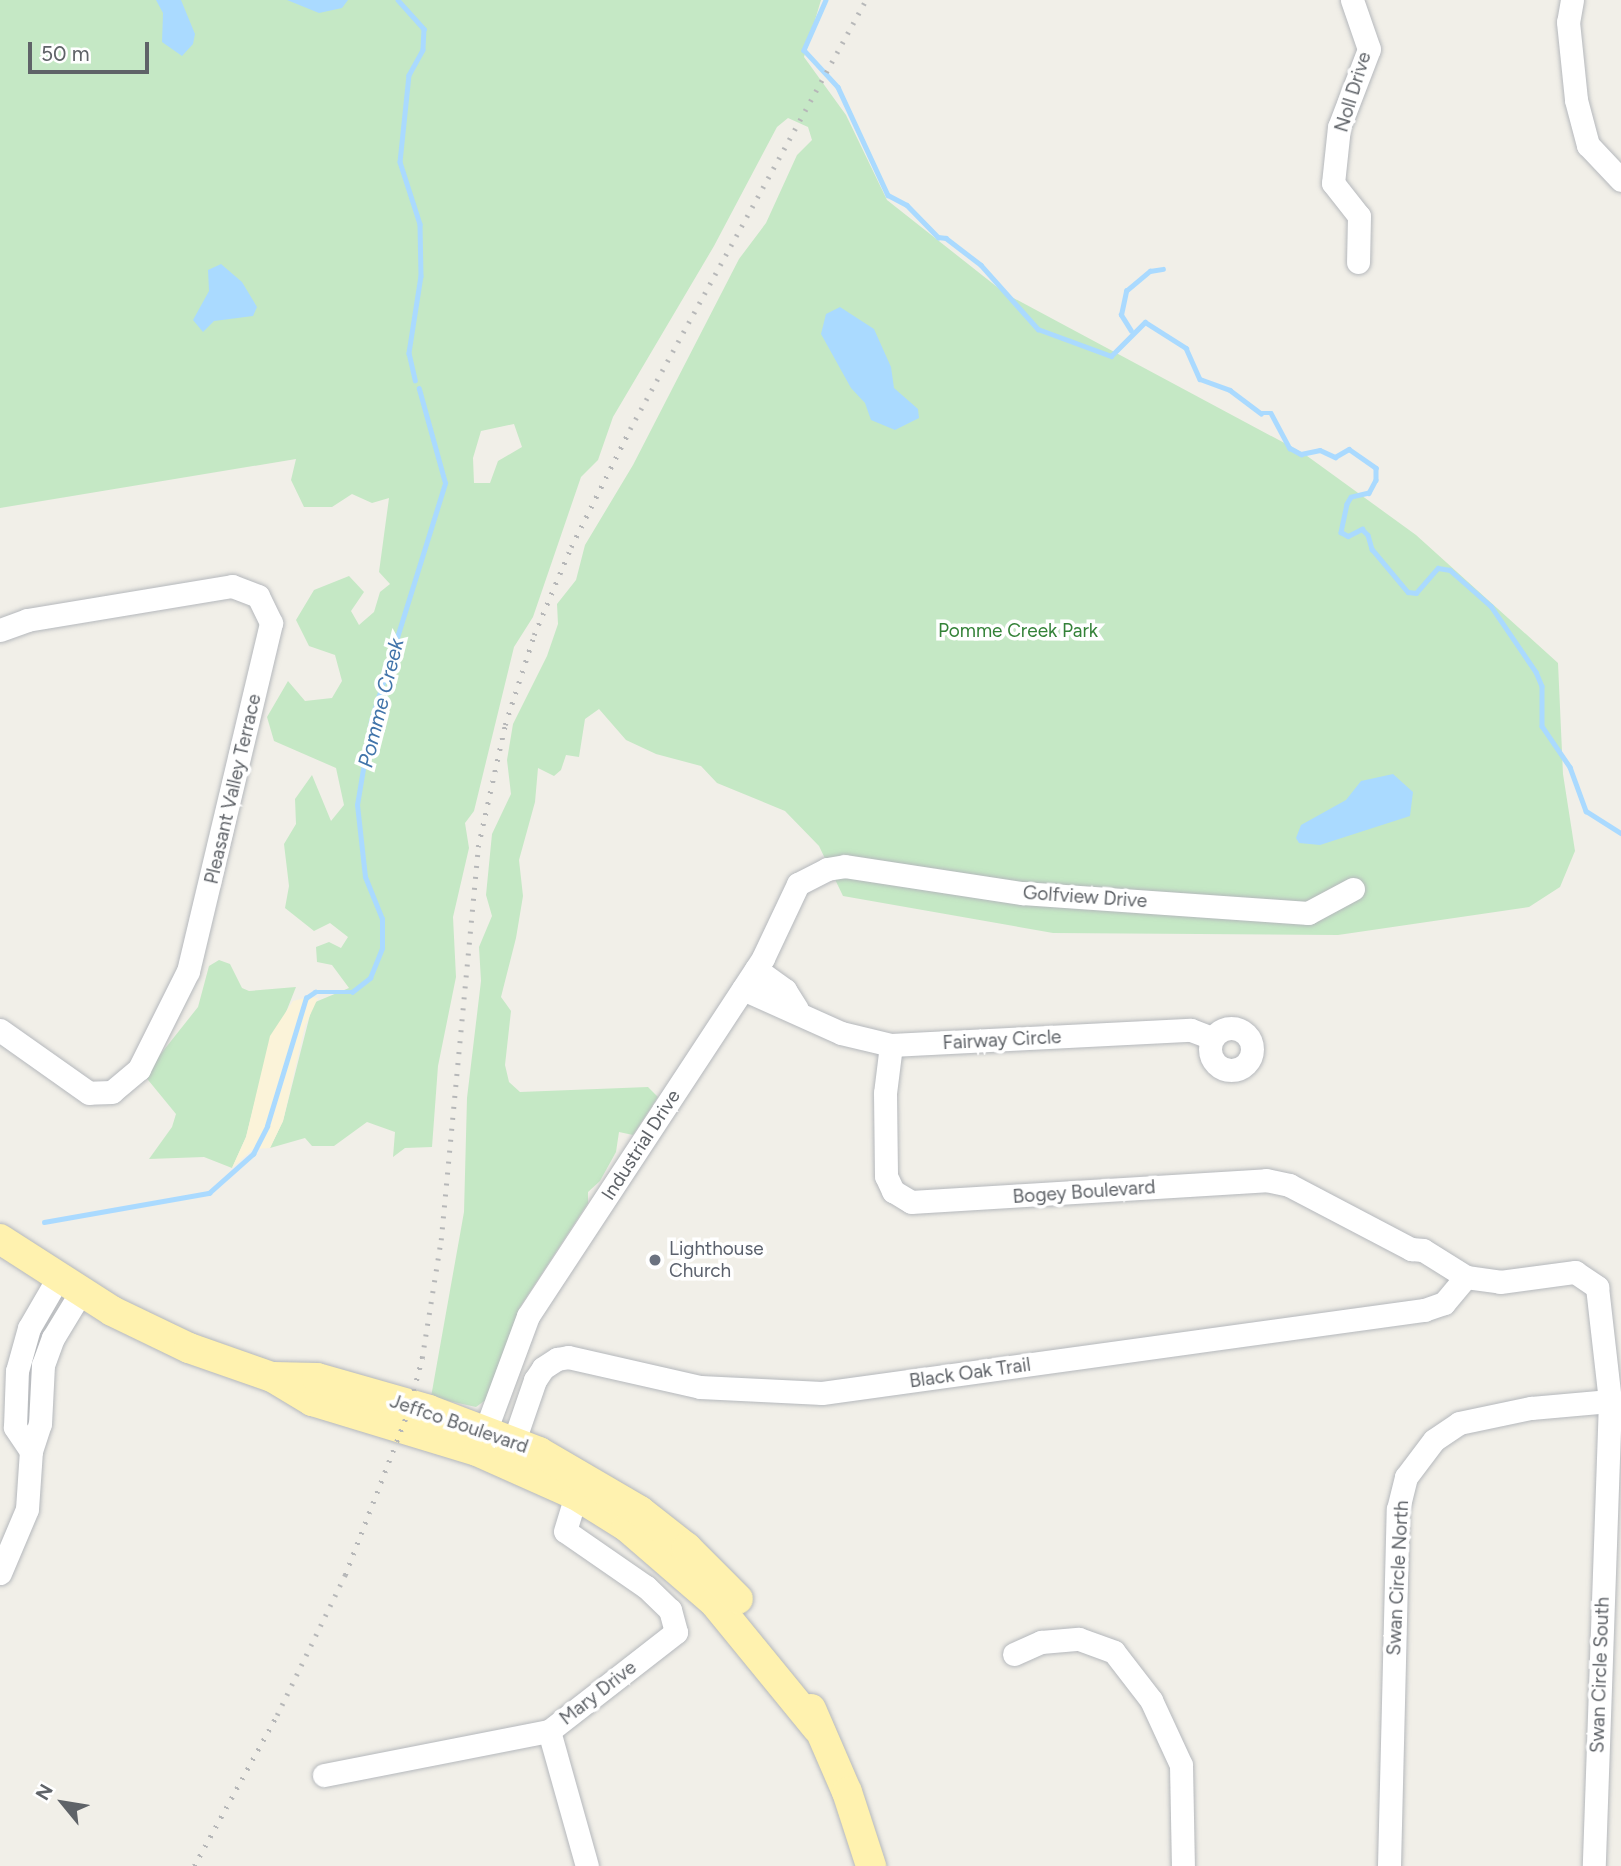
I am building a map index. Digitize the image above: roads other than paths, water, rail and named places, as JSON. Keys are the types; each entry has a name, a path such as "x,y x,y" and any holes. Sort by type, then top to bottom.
{"main road":[{"name":"Jeffco Boulevard","path":"0,1239 69,1285 178,1343 272,1377 312,1401 477,1451 576,1496 636,1535 714,1602 817,1728"},
{"name":"Jeffco Boulevard","path":"272,1377 317,1378 486,1429 588,1477 687,1548 768,1633 802,1681 817,1728 848,1791 871,1866"}],"street":[{"name":"Noll Drive","path":"1352,0 1369,49 1339,127 1333,183 1359,216 1358,262"},
{"path":"1572,0 1567,22 1576,100 1588,145 1621,180"},
{"name":"Pleasant Valley Terrace","path":"0,630 27,620 232,586 258,596 271,622 188,971 139,1069 112,1092 89,1093 0,1030"},
{"name":"Golfview Drive","path":"815,874 845,866 1022,893 1308,913 1353,889"},
{"name":"Industrial Drive","path":"486,1429 528,1316 756,969 787,901 798,884 815,874"},
{"name":"Fairway Circle","path":"756,969 774,994 797,1009 841,1033 891,1045 1183,1030 1200,1031 1212,1038"},
{"name":"Fairway Circle","path":"743,989 774,994"},
{"name":"Bogey Boulevard","path":"891,1045 885,1093 886,1176 893,1191 911,1202 1266,1180 1289,1185 1411,1249 1418,1259 1443,1266 1466,1277 1500,1282 1575,1272 1588,1277 1597,1287 1610,1401"},
{"name":"Black Oak Trail","path":"514,1441 535,1380 542,1368 557,1359 568,1357 699,1387 822,1393 1424,1310 1444,1303 1466,1277"},
{"path":"0,1573 27,1508 31,1451 15,1427 17,1371 29,1328 69,1285"},
{"name":"Swan Circle North","path":"1389,1866 1398,1509 1406,1477 1434,1440 1458,1423 1531,1408 1610,1401"},
{"name":"Swan Circle South","path":"1594,1866 1610,1401"},
{"name":"Mary Drive","path":"324,1775 549,1731 676,1632 670,1610 646,1587 565,1531 576,1496"},
{"path":"1014,1654 1041,1642 1079,1639 1114,1652 1151,1700 1181,1765 1183,1866"},
{"path":"549,1731 587,1866"}],"water":[{"path":"156,0 181,0 195,34 193,44 182,56 162,42 163,13"},
{"path":"287,0 348,0 342,8 319,13"},
{"path":"221,264 242,282 257,307 253,316 214,321 203,332 193,320 209,291 208,270"},
{"path":"840,307 874,329 891,367 894,388 918,409 919,418 895,430 871,420 865,403 851,388 821,334 826,314"},
{"path":"1393,774 1413,792 1410,816 1320,845 1299,843 1296,838 1301,825 1346,800 1361,781"}],"waterway":[{"name":"Pomme Creek","path":"398,0 424,29 423,50 409,75 400,162 420,224 421,276 409,353 415,380"},
{"path":"826,0 804,50 838,87 888,195 907,205 938,237 946,238 981,265 1038,329 1111,356 1145,322 1186,348 1200,379 1230,390 1261,413 1271,413 1290,448 1301,454 1320,450 1335,457 1349,449 1376,468 1376,480 1369,493 1351,497 1347,504 1341,532 1348,536 1362,529 1368,535 1372,549 1408,592 1416,593 1438,568 1450,570 1491,606 1536,672 1542,686 1542,726 1570,767 1586,811 1621,833"},
{"path":"1131,331 1121,315 1126,291 1150,271 1163,269"},
{"name":"Pomme Creek","path":"44,1222 209,1193 253,1154 267,1126 306,998 315,992 352,992 370,978 382,948 382,919 365,877 357,805 371,721 445,483 419,389"}],"railway":[{"path":"194,1866 277,1715 345,1575 408,1412 422,1358 441,1240 478,847 505,725 534,635 571,547 630,429 866,0"}],"place":[{"name":"Lighthouse Church","path":"655,1260"}],"park label":[{"name":"Pomme Creek Park","path":"1018,631"}]}
